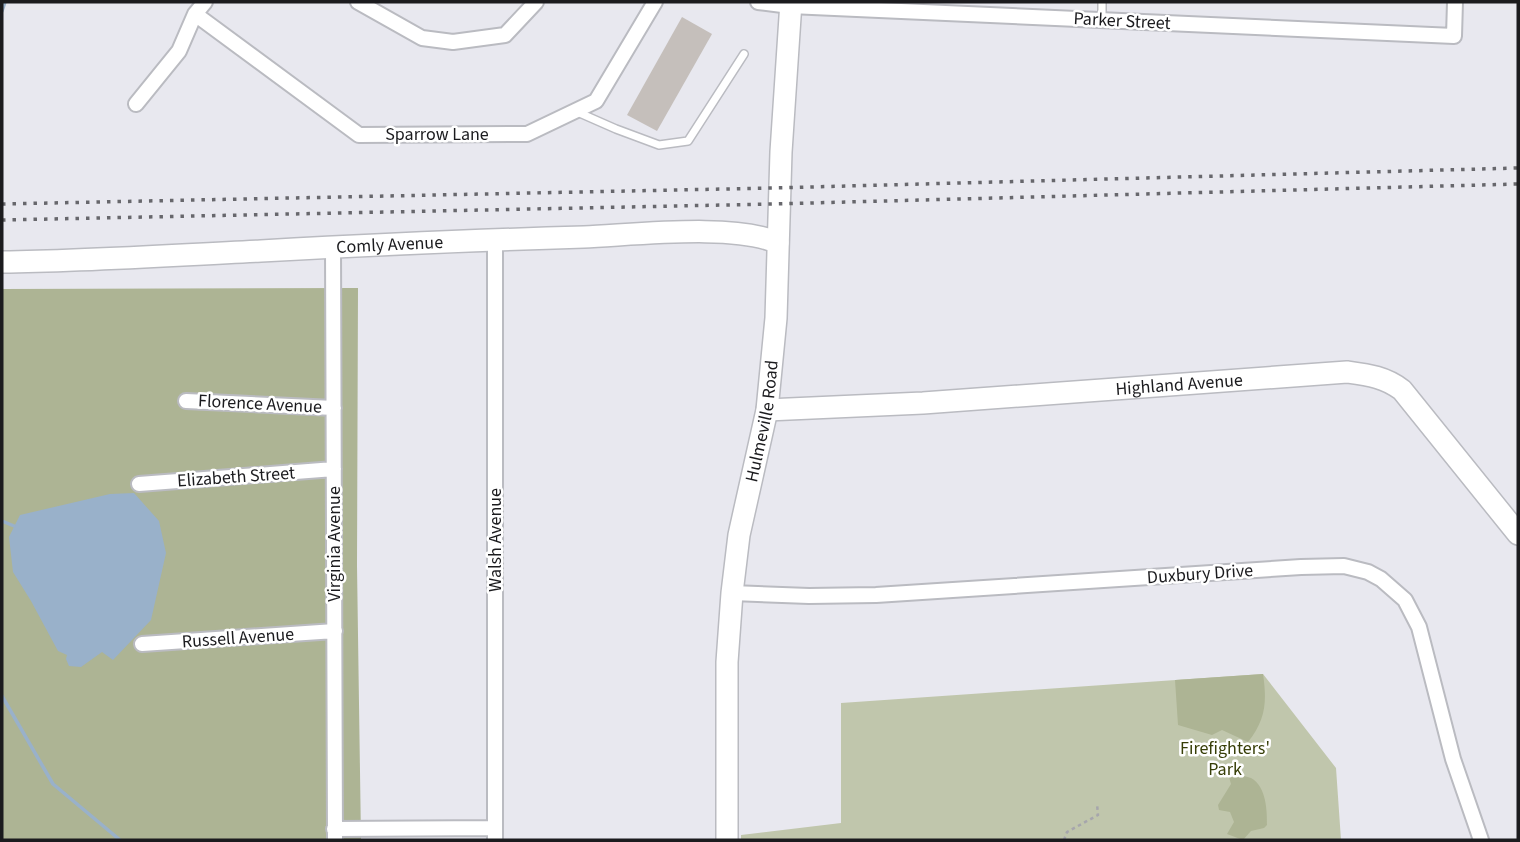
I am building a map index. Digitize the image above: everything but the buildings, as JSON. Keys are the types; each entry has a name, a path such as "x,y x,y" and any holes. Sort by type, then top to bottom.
{"street":[{"path":"136,104 179,51 195,14 205,2"},
{"path":"358,2 422,38 453,42 505,35 536,2"},
{"name":"Sparrow Lane","path":"195,14 359,135 527,134 596,101 655,2"},
{"path":"758,2 791,4"},
{"name":"Parker Street","path":"791,4 1454,36 1455,2"},
{"name":"Hulmeville Road","path":"727,840 727,662 732,593 739,535 767,410 776,318 781,152 791,4"},
{"name":"Comly Avenue","path":"2,262 130,259 495,240 732,233 759,236 778,243"},
{"name":"Walsh Avenue","path":"495,240 495,834"},
{"name":"Virginia Avenue","path":"334,247 334,835"},
{"name":"Highland Avenue","path":"767,410 909,404 1348,372 1378,376 1402,390 1518,534"},
{"name":"Florence Avenue","path":"186,401 334,408"},
{"name":"Elizabeth Street","path":"139,484 334,470"},
{"name":"Duxbury Drive","path":"732,593 876,595 1301,567 1344,566 1368,572 1381,579 1405,600 1419,627 1452,759 1481,840"},
{"name":"Russell Avenue","path":"142,644 335,631"},
{"path":"334,835 495,834"}],"lane":[{"path":"1102,2 1102,20"},
{"path":"575,111 616,130 659,145 688,141 744,54"}],"path":[{"path":"1064,840 1067,832 1098,815 1097,804"}],"green space":[{"path":"358,288 357,566 361,840 2,840 2,289"},
{"name":"Firefighters' Park","path":"1263,674 1336,768 1341,840 741,840 741,835 841,823 841,703"},
{"path":"1263,674 1264,710 1248,742 1222,730 1212,735 1178,725 1175,680"},
{"path":"1233,773 1256,782 1263,793 1266,807 1267,825 1251,831 1243,840 1227,834 1234,822 1230,812 1219,810 1218,805 1231,784 1229,777"}],"water":[{"path":"134,493 159,521 166,553 151,620 113,660 102,652 81,667 69,666 67,655 58,651 13,572 9,537 20,515 110,494"}],"waterway":[{"path":"2,11 5,2"},
{"path":"2,521 14,526"},
{"path":"2,696 53,784 120,840"}],"railway":[{"path":"2,204 772,188 1518,168"},
{"path":"2,220 772,204 1518,184"}]}
